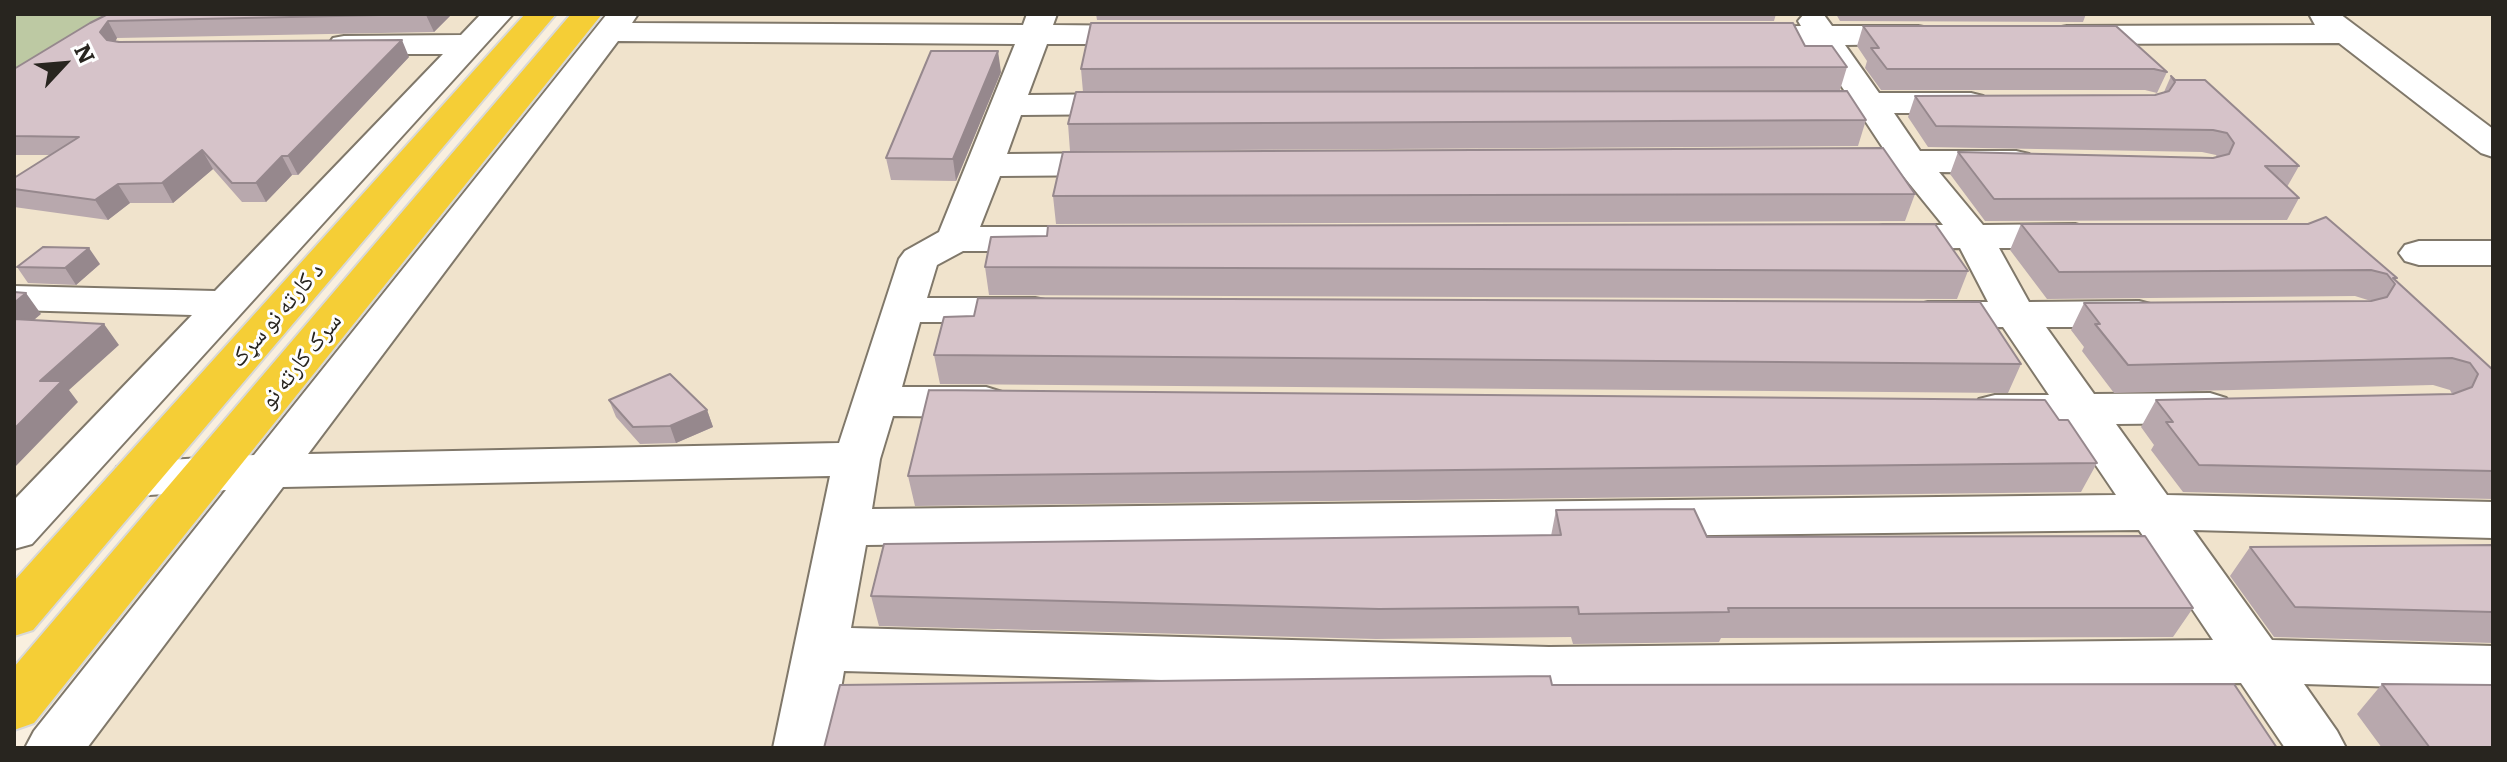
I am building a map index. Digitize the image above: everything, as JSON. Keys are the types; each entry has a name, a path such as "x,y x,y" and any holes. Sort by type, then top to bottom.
{"highway":[{"name":"د کارته نو سړک","path":"14,616 541,14"},
{"name":"سرک کارته نو","path":"14,707 208,474 606,20"},
{"path":"14,616 91,613"}],"street":[{"path":"14,531 498,14"},
{"path":"2321,14 2493,146"},
{"path":"54,748 269,471 606,20 1039,24 1177,35"},
{"path":"955,239 1039,24"},
{"path":"1816,25 1909,160 1973,237 2016,315 2317,748"},
{"path":"1713,36 1816,25 1950,35"},
{"path":"2030,35 2347,34"},
{"path":"315,46 470,44"},
{"path":"1760,103 2007,103"},
{"path":"1009,105 1165,104"},
{"path":"1798,161 2048,163"},
{"path":"986,165 1146,164"},
{"path":"1848,237 2110,236"},
{"path":"802,748 857,459 919,259 955,239 1081,239"},
{"path":"2419,253 2493,253"},
{"path":"14,298 229,304"},
{"path":"903,310 1078,311"},
{"path":"1890,314 2170,314"},
{"path":"875,401 1031,402"},
{"path":"1957,410 2258,407"},
{"path":"134,479 269,471 857,459"},
{"path":"844,527 2153,512 2493,520"},
{"path":"821,649 1549,669 2256,661 2493,668"}],"shaded area":[{"path":"142,14 498,14 14,531 14,77"},
{"path":"623,14 2493,14 2493,748 54,748"}],"green space":[{"path":"14,14 142,14 14,77"}],"building":[{"path":"108,14 427,14 108,21 100,32 107,40 119,42 402,40 288,156 282,156 256,183 232,183 202,150 162,183 118,184 95,200 14,189 14,178 79,137 14,136 14,69"},
{"path":"1091,23 1793,23 1805,46 1832,46 1847,67 1081,69"},
{"path":"1863,26 2116,26 2167,72 2154,69 1887,69 1871,48 1879,48"},
{"path":"931,51 998,51 953,159 886,158"},
{"path":"2171,76 2175,80 2205,80 2299,166 2265,166 2299,198 1994,199 1958,152 2213,158 2229,154 2234,143 2227,133 2213,130 1936,126 1915,96 2155,95 2169,91 2175,82"},
{"path":"1847,91 1866,120 1068,124 1076,92"},
{"path":"1883,148 1915,194 1053,196 1063,152"},
{"path":"2326,217 2397,278 2393,278 2493,370 2493,471 2199,465 2166,422 2173,422 2156,400 2453,394 2472,387 2478,374 2470,363 2452,358 2128,365 2095,324 2100,324 2084,303 2371,301 2387,297 2395,284 2387,274 2371,270 2059,272 2021,224 2308,224"},
{"path":"1935,224 1968,271 985,267 991,237 1047,236 1048,226"},
{"path":"43,247 89,248 65,268 17,267"},
{"path":"14,292 26,293 14,303"},
{"path":"978,298 1980,302 2021,364 934,355 944,317 974,316"},
{"path":"14,319 104,324 40,381 62,381 14,429"},
{"path":"670,374 707,410 670,426 633,427 609,400"},
{"path":"929,390 2045,400 2059,420 2068,420 2097,463 908,476"},
{"path":"1694,509 1707,537 2145,536 2193,608 1728,608 1729,612 1579,614 1578,607 1379,609 871,596 884,544 1561,535 1556,510"},
{"path":"2493,545 2493,612 2295,607 2250,547"},
{"path":"1550,676 1552,685 2234,684 2277,748 824,748 840,685"},
{"path":"2382,684 2493,685 2493,748 2430,748"}]}
